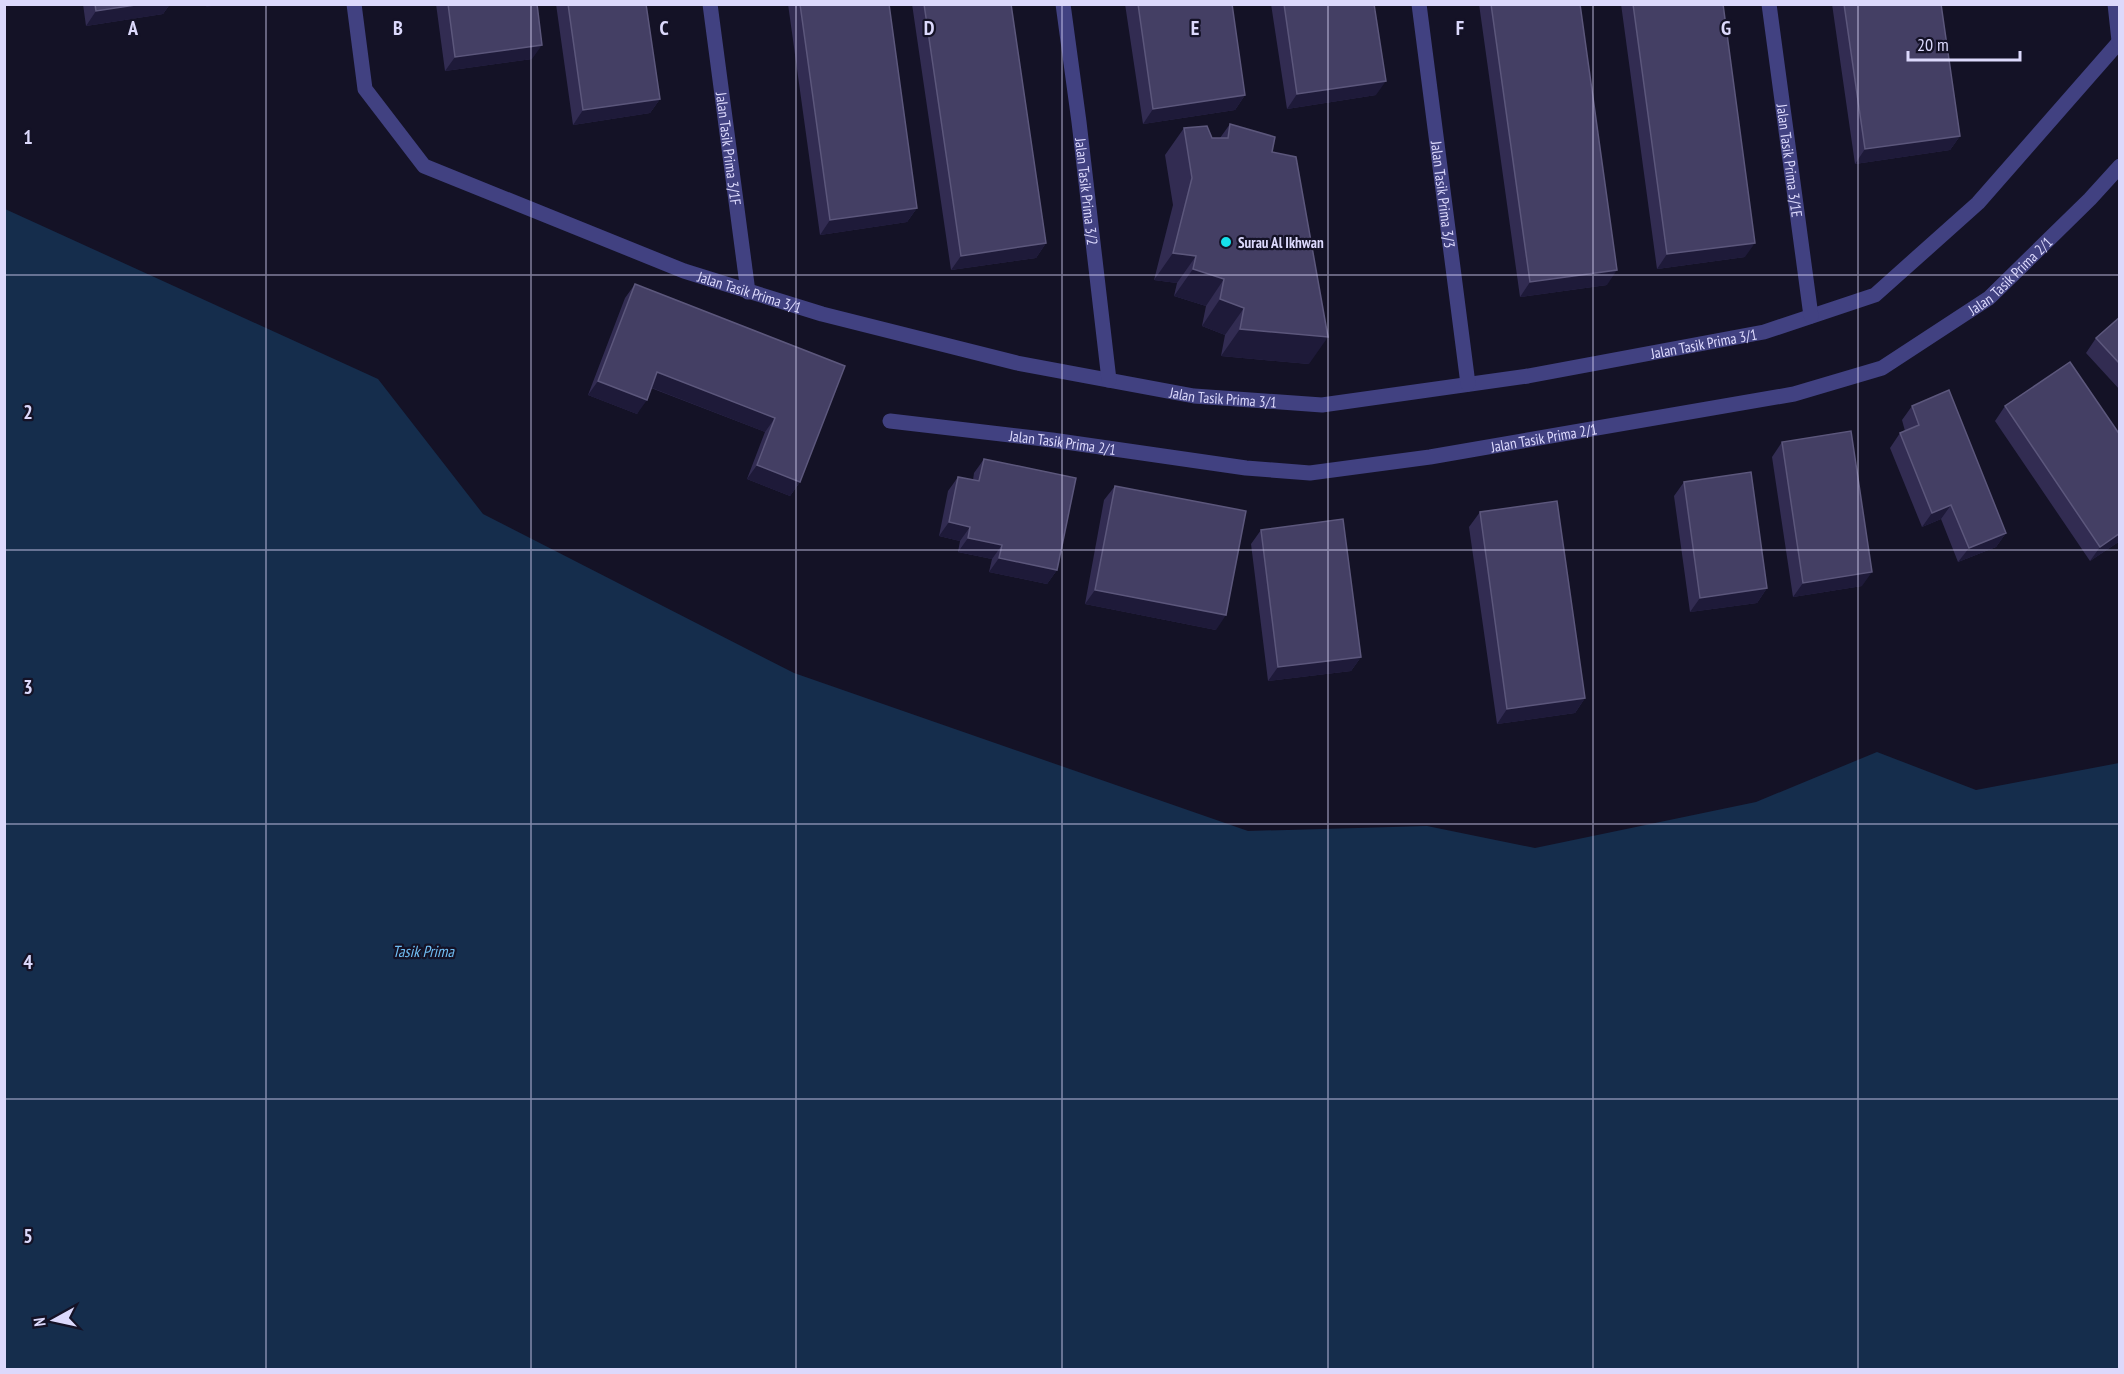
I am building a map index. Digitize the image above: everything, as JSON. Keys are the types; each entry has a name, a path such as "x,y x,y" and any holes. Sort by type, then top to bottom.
{"street":[{"name":"Jalan Tasik Prima 3/1","path":"354,4 365,89 424,166 684,271 822,314 1017,363 1194,396 1322,405 1528,376 1764,332 1875,296 1970,211 2119,41"},
{"name":"Jalan Tasik Prima 3/1F","path":"710,4 748,292"},
{"name":"Jalan Tasik Prima 3/2","path":"1063,4 1109,380"},
{"name":"Jalan Tasik Prima 3/3","path":"1419,4 1468,384"},
{"name":"Jalan Tasik Prima 3/1E","path":"1769,4 1810,316"},
{"path":"2115,4 2119,41"},
{"name":"Jalan Tasik Prima 2/1","path":"890,421 1052,440 1246,468 1310,473 1430,457 1794,394 1882,368 1989,298 2090,199 2120,166"}],"water":[{"name":"Tasik Prima","path":"5,209 378,379 483,514 794,673 1248,831 1427,826 1535,848 1756,802 1877,752 1976,790 2119,763 2119,1369 5,1369"}],"building":[{"path":"95,4 142,4 96,11"},
{"path":"448,4 537,4 542,45 455,57"},
{"path":"568,4 646,4 660,99 583,110"},
{"path":"800,4 889,4 917,208 830,220"},
{"path":"924,4 1011,4 1046,243 961,256"},
{"path":"1138,4 1232,4 1245,95 1153,109"},
{"path":"1284,4 1374,4 1386,81 1297,94"},
{"path":"1491,4 1580,4 1617,270 1530,282"},
{"path":"1633,4 1723,4 1755,243 1667,254"},
{"path":"1844,4 1941,4 1960,136 1865,149"},
{"name":"Surau Al Ikhwan","path":"1230,124 1275,137 1272,152 1296,157 1328,337 1240,329 1244,308 1220,299 1224,279 1193,269 1196,256 1173,253 1192,178 1184,128 1207,126 1212,138 1228,138"},
{"path":"635,284 845,366 800,482 757,465 775,418 657,372 647,400 598,381"},
{"path":"2120,317 2120,364 2096,338"},
{"path":"2070,362 2120,435 2120,533 2100,547 2005,406"},
{"path":"1949,390 2006,533 1969,548 1951,505 1932,513 1900,433 1919,425 1912,406"},
{"path":"1851,431 1872,572 1803,583 1782,442"},
{"path":"984,459 1076,478 1057,570 999,558 1002,545 968,538 970,527 949,522 958,477 979,481"},
{"path":"1751,472 1767,588 1700,598 1684,482"},
{"path":"1115,486 1246,511 1226,615 1095,590"},
{"path":"1557,501 1585,698 1507,709 1480,512"},
{"path":"1343,519 1361,657 1278,667 1261,530"}],"place":[{"name":"Surau Al Ikhwan","path":"1226,242"}]}
